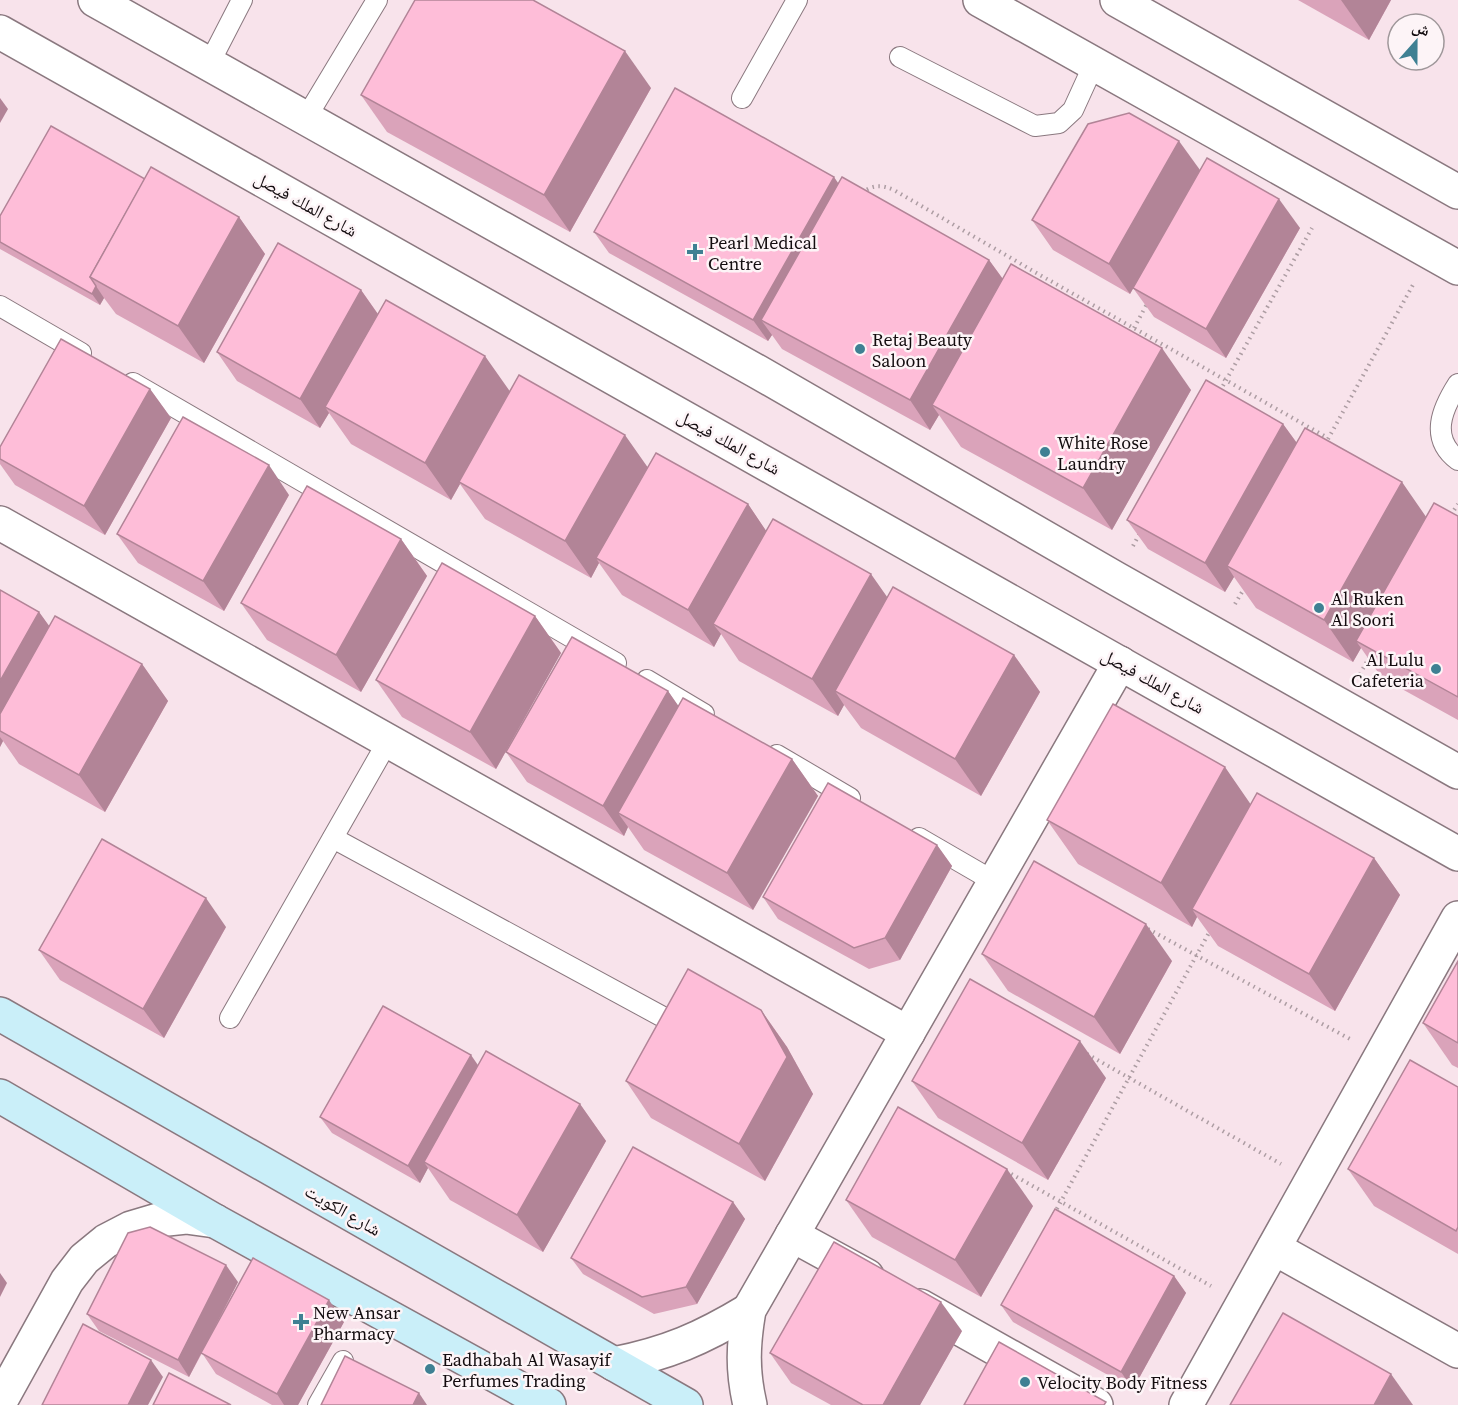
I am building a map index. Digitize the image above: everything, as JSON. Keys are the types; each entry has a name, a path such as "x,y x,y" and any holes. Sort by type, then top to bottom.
{"main road":[{"name":"شارع الكويت","path":"0,1014 686,1405"},
{"path":"0,1096 215,1221 549,1405"}],"street":[{"path":"95,0 747,366 1458,772"},
{"path":"980,0 1330,196 1449,255"},
{"path":"1116,0 1458,192"},
{"name":"شارع الملك فيصل","path":"0,32 1458,854"},
{"path":"0,524 908,1033"},
{"path":"750,1405 745,1381 743,1345 749,1310 1120,663"},
{"path":"1186,1405 1458,918"},
{"path":"0,1402 62,1289 84,1259 106,1241 140,1225 158,1220 186,1217 215,1221"},
{"path":"792,1234 1096,1405"},
{"path":"1274,1248 1458,1351"},
{"path":"614,1364 684,1345 718,1329 749,1310"}],"lane":[{"path":"208,64 242,0"},
{"path":"306,118 377,0"},
{"path":"742,98 797,0"},
{"path":"900,57 1035,126 1059,123 1073,110 1094,64"},
{"path":"0,306 93,360"},
{"path":"114,372 715,720"},
{"path":"1458,384 1445,405 1441,422 1443,439 1451,454 1458,460"},
{"path":"230,1018 388,741"},
{"path":"757,744 871,810"},
{"path":"902,828 995,882"},
{"path":"333,838 674,1023"},
{"path":"318,1405 344,1361"}],"path":[{"path":"856,200 863,191 872,186 884,186 894,190 1328,438"},
{"path":"1214,401 1330,196"},
{"path":"1323,448 1449,255"},
{"path":"1034,285 1040,275"},
{"path":"1134,328 1151,297"},
{"path":"1446,524 1458,504"},
{"path":"1115,578 1144,526"},
{"path":"1218,636 1247,584"},
{"path":"1341,706 1376,645"},
{"path":"1050,1222 1213,926"},
{"path":"1145,927 1381,1056"},
{"path":"1077,1048 1312,1180"},
{"path":"1001,1168 1243,1304"}],"building":[{"path":"415,0 533,0 625,51 544,195 361,95"},
{"path":"675,88 834,177 753,320 594,232"},
{"path":"1129,113 1179,141 1109,264 1032,220 1088,124"},
{"path":"51,126 145,179 90,277 96,286 92,294 0,242 0,216"},
{"path":"1207,158 1279,199 1206,329 1133,288"},
{"path":"151,167 239,217 178,326 90,277"},
{"path":"842,177 989,260 910,400 761,320"},
{"path":"278,243 361,290 300,399 217,352"},
{"path":"1011,264 1162,348 1083,488 932,405"},
{"path":"386,300 485,356 425,463 325,407"},
{"path":"61,339 150,389 84,506 0,459 0,447"},
{"path":"519,375 625,435 565,541 459,482"},
{"path":"1206,380 1283,424 1205,563 1127,520"},
{"path":"183,417 269,465 203,581 117,534"},
{"path":"1305,428 1402,482 1324,620 1227,566"},
{"path":"656,453 748,504 688,610 596,558"},
{"path":"307,486 401,539 336,655 241,603"},
{"path":"1434,503 1458,516 1458,697 1356,641"},
{"path":"773,519 871,574 812,679 713,624"},
{"path":"442,563 535,616 470,732 376,680"},
{"path":"893,587 1014,655 955,759 835,691"},
{"path":"0,590 39,612 0,681"},
{"path":"55,616 142,664 79,775 0,731 0,714"},
{"path":"572,637 668,691 603,806 506,752"},
{"path":"683,698 792,759 727,873 618,813"},
{"path":"1113,704 1225,767 1161,883 1047,820"},
{"path":"828,783 937,845 885,938 854,948 763,897"},
{"path":"1257,793 1374,858 1309,974 1192,909"},
{"path":"102,839 206,898 143,1009 39,950"},
{"path":"1034,861 1146,924 1094,1017 982,954"},
{"path":"1458,961 1458,1043 1423,1023"},
{"path":"688,969 761,1010 787,1057 739,1144 626,1081"},
{"path":"970,979 1080,1041 1022,1143 912,1081"},
{"path":"383,1006 471,1055 408,1166 320,1117"},
{"path":"486,1051 580,1104 517,1215 424,1162"},
{"path":"1410,1060 1458,1087 1458,1227 1456,1231 1348,1169"},
{"path":"898,1107 1007,1169 955,1260 846,1200"},
{"path":"633,1147 733,1202 686,1287 642,1297 571,1258"},
{"path":"1055,1209 1174,1276 1121,1372 1001,1305"},
{"path":"150,1227 226,1265 178,1360 87,1314 128,1233"},
{"path":"834,1242 941,1302 883,1405 863,1405 770,1353"},
{"path":"253,1258 329,1300 277,1394 201,1353"},
{"path":"1283,1313 1391,1374 1374,1405 1230,1405"},
{"path":"83,1324 151,1360 128,1405 42,1405"},
{"path":"999,1342 1106,1402 1104,1405 964,1405"},
{"path":"345,1356 419,1393 413,1405 321,1405"},
{"path":"169,1373 231,1405 153,1405"}],"place":[{"name":"Pearl Medical Centre","path":"695,252"},
{"name":"Retaj Beauty Saloon","path":"860,349"},
{"name":"White Rose Laundry","path":"1045,452"},
{"name":"Al Ruken Al Soori","path":"1319,608"},
{"name":"Al Lulu Cafeteria","path":"1436,669"},
{"name":"New Ansar Pharmacy","path":"301,1322"},
{"name":"Eadhabah Al Wasayif Perfumes Trading","path":"430,1369"},
{"name":"Velocity Body Fitness","path":"1025,1382"}]}
